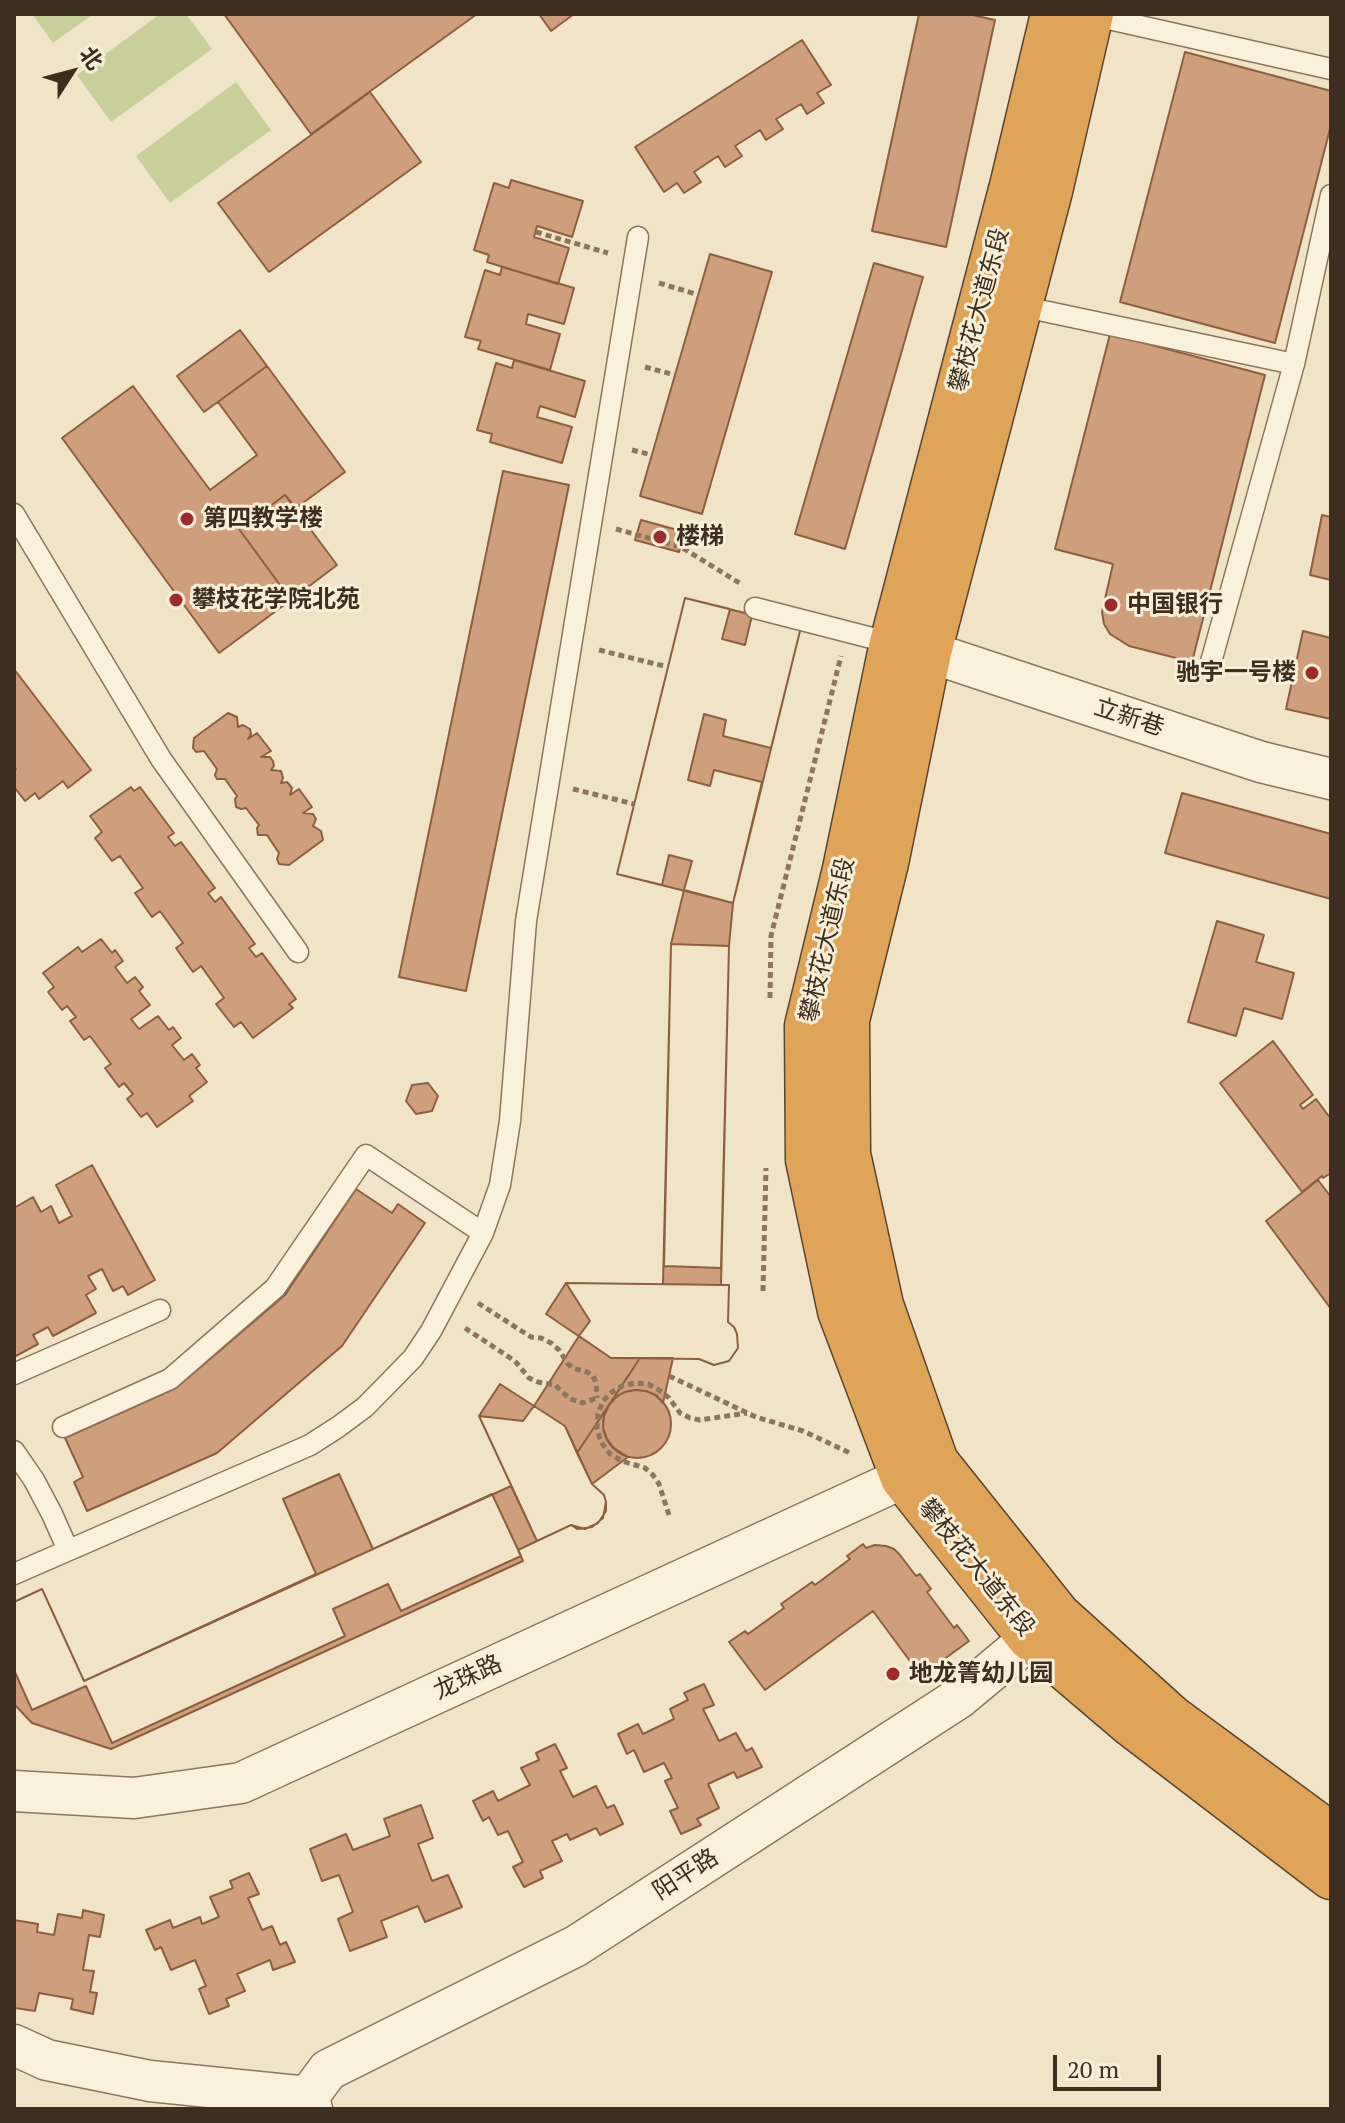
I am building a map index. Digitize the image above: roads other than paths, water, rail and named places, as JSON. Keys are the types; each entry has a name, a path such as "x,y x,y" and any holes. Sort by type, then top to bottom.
{"highway":[{"name":"攀枝花大道东段","path":"1053,14 910,648 886,863 847,1020 848,1154 881,1305 936,1462 1044,1627 1331,1835"},
{"name":"攀枝花大道东段","path":"1091,14 1020,306 910,648 845,869 807,1026 808,1160 840,1311 903,1478 1131,1724 1331,1877"}],"street":[{"name":"立新巷","path":"910,648 1261,762 1331,779"},
{"name":"龙珠路","path":"14,1791 134,1798 241,1783 903,1478"},
{"name":"阳平路","path":"310,2103 328,2070 576,1946 959,1698 1044,1627"},
{"path":"14,2045 47,2060 150,2081 310,2103"}],"lane":[{"path":"1091,14 1331,69"},
{"path":"1209,669 1294,364 1331,195"},
{"path":"14,1574 310,1445 365,1407 413,1358 441,1313 483,1233 500,1185 510,1121 526,921 638,237"},
{"path":"1020,306 1294,364"},
{"path":"14,514 161,759 298,952"},
{"path":"755,608 910,648"},
{"path":"63,1427 170,1379 275,1288 366,1155 483,1233"},
{"path":"14,1374 160,1310"},
{"path":"14,1451 46,1502 68,1550"}],"place":[{"name":"第四教学楼","path":"187,519"},
{"name":"楼梯","path":"660,537"},
{"name":"攀枝花学院北苑","path":"176,600"},
{"name":"中国银行","path":"1111,605"},
{"name":"驰宇一号楼","path":"1312,673"},
{"name":"地龙箐幼儿园","path":"893,1674"}]}
